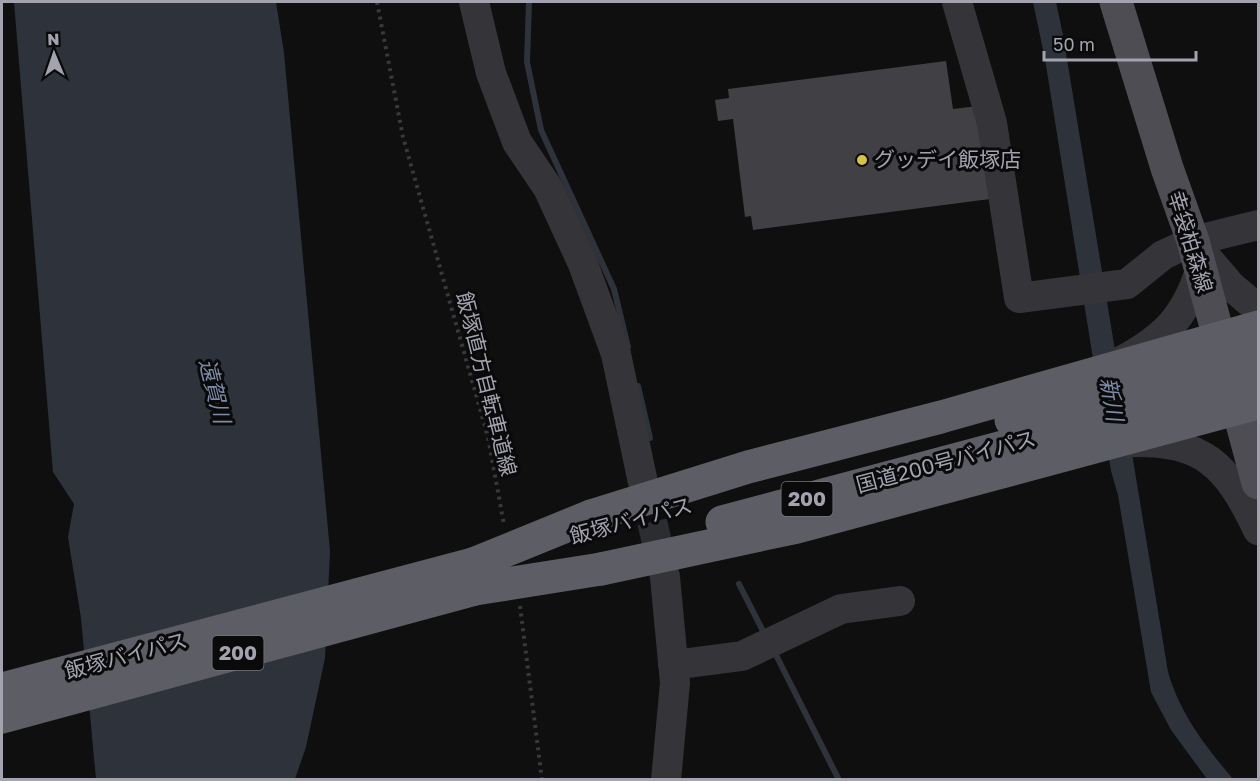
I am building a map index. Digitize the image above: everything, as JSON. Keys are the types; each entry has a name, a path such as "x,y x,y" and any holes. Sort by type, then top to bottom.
{"highway":[{"path":"474,576 596,543 748,467 1258,327"},
{"name":"200","path":"1013,432 1258,350"},
{"name":"国道200号バイパス","path":"596,543 1013,432 1258,375"},
{"path":"474,576 596,543 797,528 1248,406"},
{"name":"飯塚バイパス","path":"2,689 474,576"},
{"name":"飯塚バイパス","path":"2,717 474,576"}],"main road":[{"name":"幸袋柏森線","path":"1116,2 1167,168 1197,256 1220,338 1248,406 1258,483"}],"street":[{"path":"474,2 491,74 517,142 548,188 583,264 616,354 642,478"},
{"path":"957,2 992,123 1019,298 1127,284 1163,255 1197,256 1258,225"},
{"path":"1197,256 1258,309"},
{"path":"1110,367 1151,345 1172,325 1192,295 1197,256"},
{"path":"1120,441 1158,441 1192,448 1217,466 1242,496 1258,530"},
{"path":"665,577 675,683 666,780"},
{"path":"674,665 742,656 841,609 900,602"}],"path":[{"name":"飯塚直方自転車道線","path":"376,2 404,137 488,437 507,537"},
{"path":"519,603 542,780"}],"water":[{"name":"遠賀川","path":"14,2 276,2 284,53 330,551 325,658 306,747 295,779 96,779 81,618 68,537 74,504 53,472"},
{"name":"新川","path":"1033,2 1056,2 1063,35 1168,672 1187,716 1233,779 1207,779 1171,730 1151,692 1118,495 1111,471 1045,59"}],"building":[{"name":"グッデイ飯塚店","path":"946,61 953,109 978,106 990,199 753,230 751,216 745,217 733,119 718,121 715,100 729,98 728,89"}],"waterway":[{"path":"529,2 527,62 541,130 614,289 628,347"},
{"path":"638,386 650,438"},
{"path":"739,584 765,635"},
{"path":"773,649 839,780"}],"tunnel":[{"path":"642,478 665,577"}],"place":[{"name":"グッデイ飯塚店","path":"862,160"}]}
